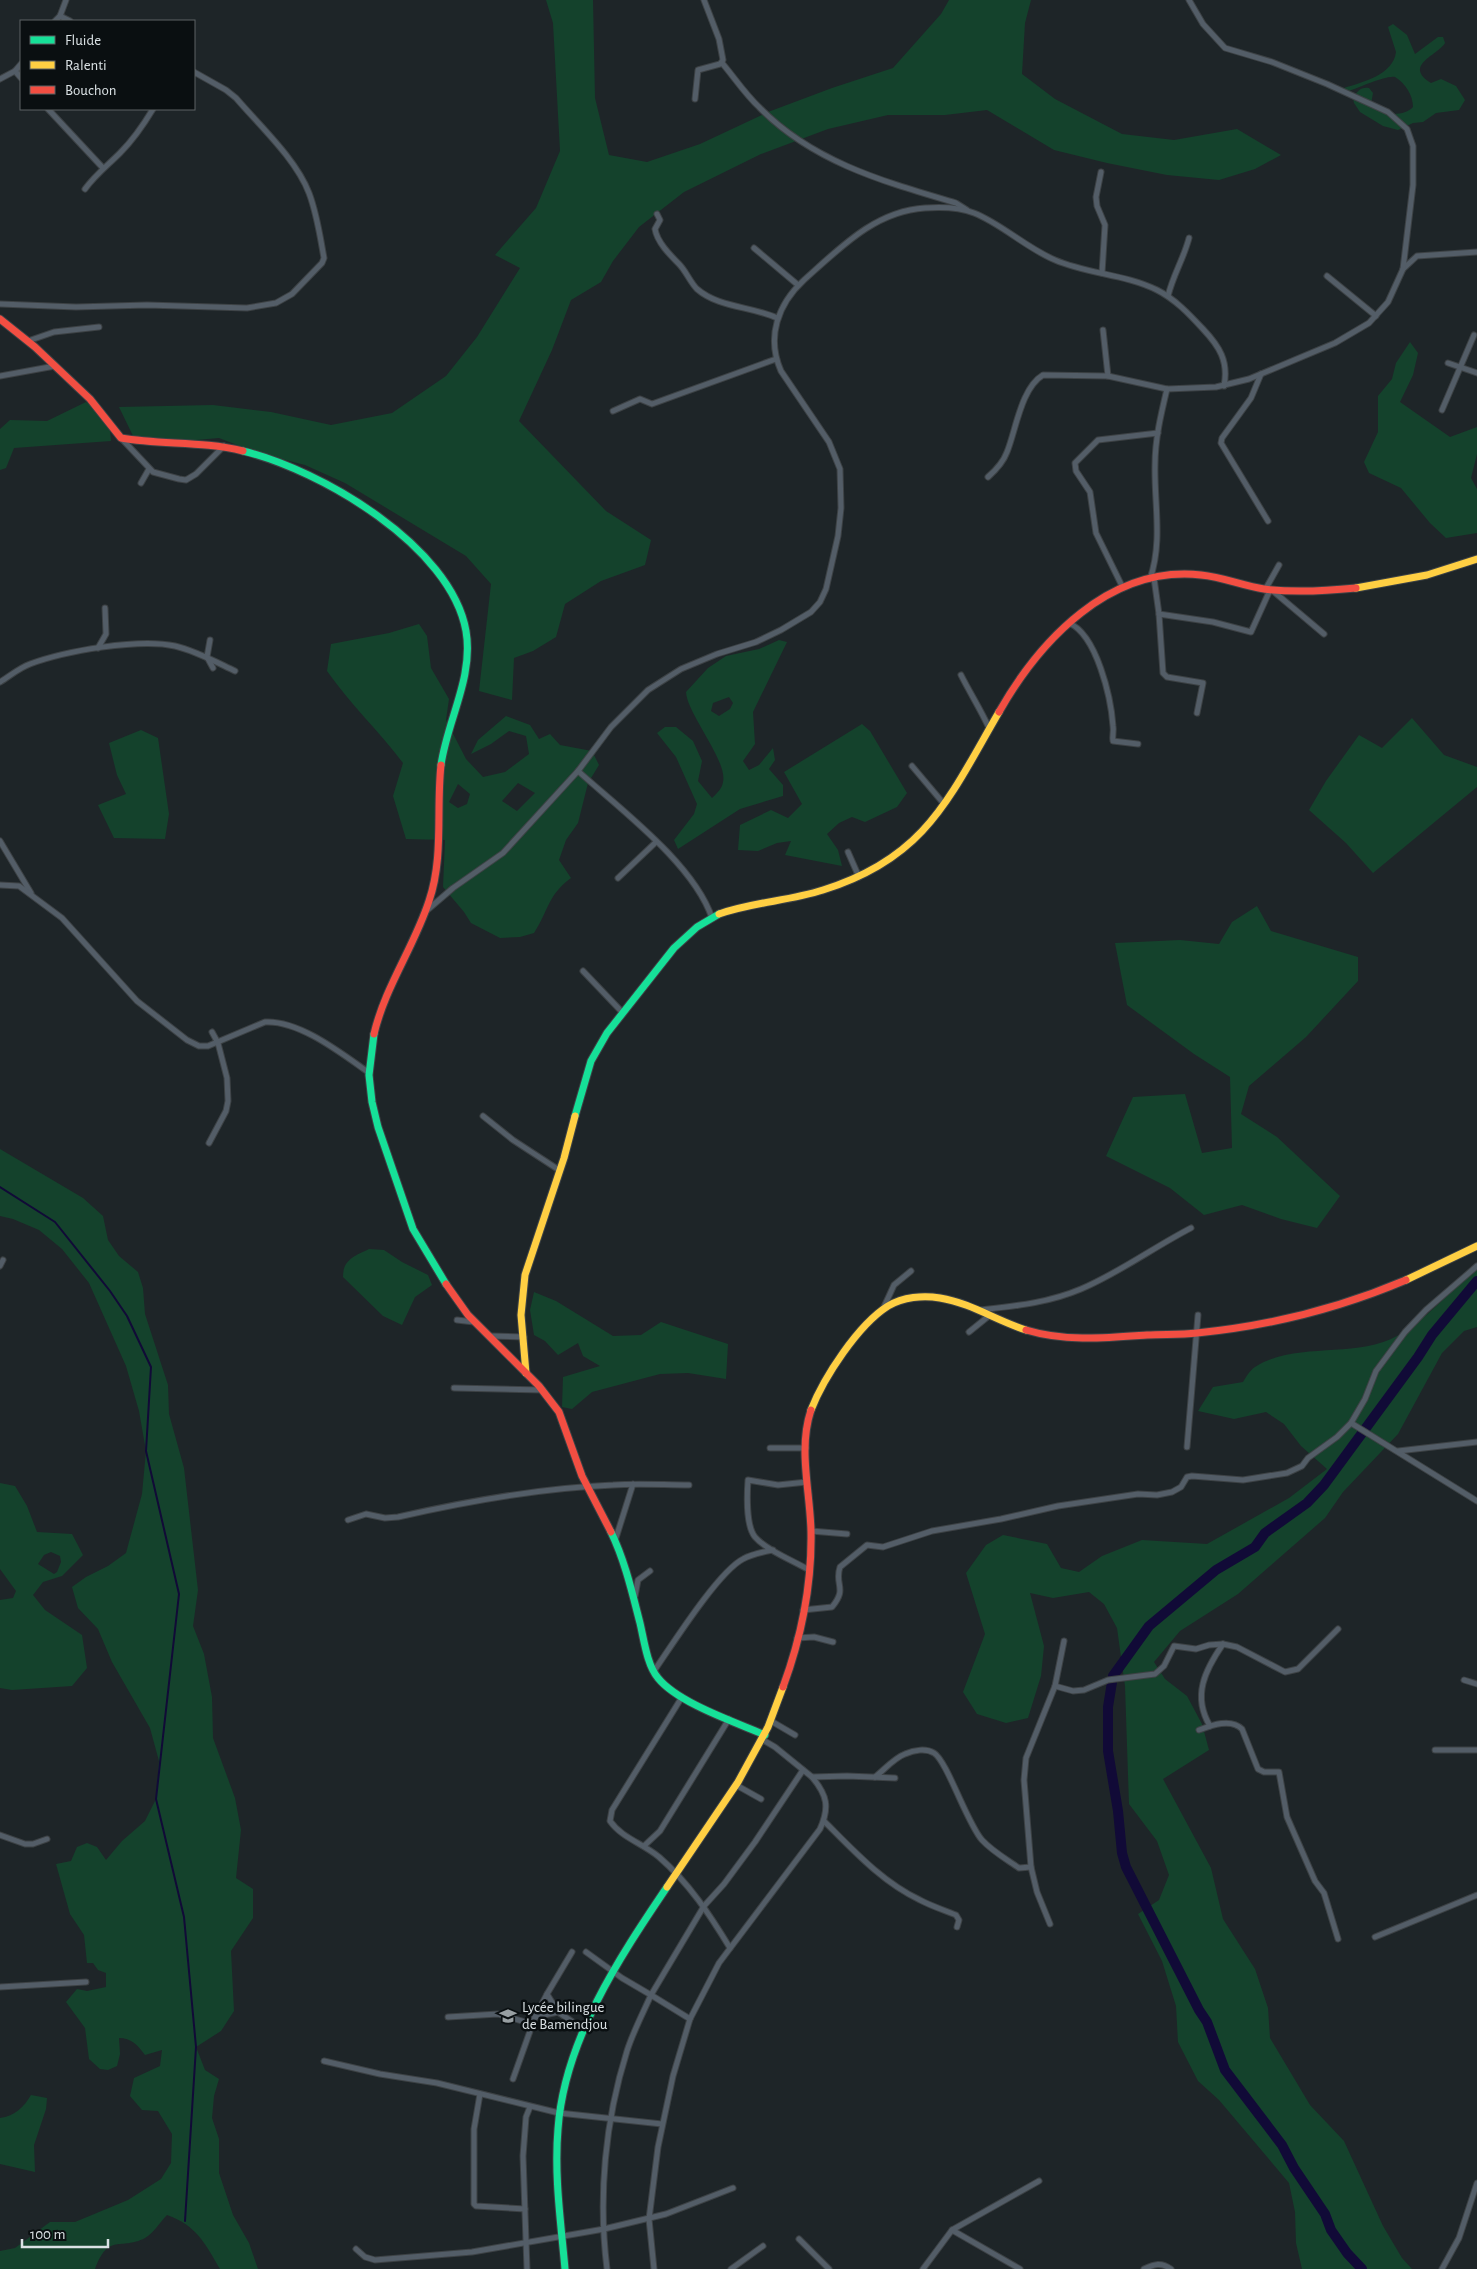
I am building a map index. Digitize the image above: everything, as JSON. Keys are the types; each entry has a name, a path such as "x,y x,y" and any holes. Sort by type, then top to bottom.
{"street":[{"path":"56,20 60,16 66,0"},
{"path":"704,0 719,39 722,63 759,108 811,149 852,169 956,203 984,218 1035,251 1057,261 1156,289 1186,311 1218,344 1226,378 1224,386"},
{"path":"988,477 1000,466 1007,453 1023,404 1036,380 1043,375 1108,376 1167,389 1224,386 1261,374 1335,343 1362,328 1388,302 1403,269 1413,185 1413,146 1407,129 1388,112 1327,84 1272,62 1233,52 1225,48 1203,24 1189,0"},
{"path":"60,16 68,20"},
{"path":"695,99 698,70 722,63"},
{"path":"0,79 15,71 20,65"},
{"path":"15,71 20,77"},
{"path":"0,304 76,307 247,308 276,303 292,294 322,263 324,258 316,217 308,192 292,164 236,98 195,73"},
{"path":"49,110 103,168"},
{"path":"85,189 92,178 135,135 152,110"},
{"path":"1101,172 1096,197 1104,226 1102,273"},
{"path":"425,912 453,888 503,853 578,771 612,727 654,685 690,665 756,642 781,630 811,612 820,602 826,588 838,536 841,508 840,469 829,442 776,359 774,333 777,318 798,285 855,235 888,216 924,208 967,210"},
{"path":"657,214 660,220 655,229 659,241 689,275 693,285 723,303 757,310 777,318"},
{"path":"1168,296 1172,279 1184,254 1189,238"},
{"path":"754,248 798,285"},
{"path":"1403,269 1417,256 1477,252"},
{"path":"1327,276 1376,316"},
{"path":"0,319 28,341 90,399 149,469 160,475 186,480 196,474 224,446"},
{"path":"28,341 54,332 99,327"},
{"path":"1103,330 1108,376"},
{"path":"1442,410 1462,368 1474,335"},
{"path":"612,411 640,399 652,404 776,359"},
{"path":"1448,363 1477,373"},
{"path":"0,376 55,366"},
{"path":"1261,374 1251,398 1222,438 1221,443 1268,521"},
{"path":"1226,378 1233,383"},
{"path":"1167,389 1154,465 1158,536 1152,578 1159,614 1163,673 1167,677 1203,683 1197,713"},
{"path":"1123,588 1096,533 1090,492 1076,471 1075,463 1098,440 1158,433"},
{"path":"121,438 224,446 298,472 369,509 382,518 435,568 452,589 462,609 466,629 466,650 452,722 442,757 438,789 438,862 434,888 379,1013 369,1053 368,1072 372,1101 379,1126 414,1233 455,1298 474,1322 543,1390 559,1412 567,1429 577,1465 586,1487 615,1541 634,1599 654,1671 665,1686 682,1697 729,1719 775,1746 812,1777 823,1790 825,1796 824,1821 730,1948 712,1975 690,2019 673,2076 662,2124 649,2219 654,2269"},
{"path":"141,483 149,469"},
{"path":"526,1374 522,1300 524,1280 570,1138 592,1057 612,1025 679,944 712,918 735,909 786,900 844,885 897,854 922,834 944,804 1031,661 1069,623 1101,600 1123,588 1152,578 1204,575 1269,590 1315,591 1385,585 1477,559"},
{"path":"1159,614 1212,622 1251,632 1278,565"},
{"path":"1269,590 1324,634"},
{"path":"98,648 106,634 105,608"},
{"path":"1069,623 1086,638 1102,674 1113,727 1113,742 1138,744"},
{"path":"210,640 207,657 214,668"},
{"path":"0,682 29,664 98,648 150,644 173,646 207,657 236,671"},
{"path":"961,675 989,728"},
{"path":"912,766 944,804"},
{"path":"578,771 656,842 687,874 704,898 712,918"},
{"path":"0,841 33,896"},
{"path":"618,878 656,842"},
{"path":"0,850 6,853"},
{"path":"848,852 859,877"},
{"path":"0,885 19,886 62,918 137,1001 173,1031 199,1046 218,1043 265,1022 275,1022 285,1024 322,1042 368,1072"},
{"path":"583,971 623,1013"},
{"path":"209,1143 226,1111 228,1101 226,1078 218,1043 212,1032"},
{"path":"483,1116 513,1140 559,1170"},
{"path":"980,1310 1030,1305 1080,1290 1191,1228"},
{"path":"883,1309 910,1298 929,1296 951,1298 1013,1326 1066,1339 1196,1334 1253,1324 1354,1298 1415,1276 1477,1246"},
{"path":"0,1266 3,1260"},
{"path":"803,1610 832,1607 839,1599 841,1593 840,1567 867,1545 883,1547 932,1531 1001,1519 1058,1506 1138,1494 1157,1495 1172,1492 1181,1487 1187,1477 1192,1476 1243,1480 1287,1473 1302,1466 1308,1458 1337,1437 1351,1423 1365,1399 1376,1371 1395,1345 1426,1310 1477,1266"},
{"path":"565,2269 558,2145 559,2113 582,2029 611,1970 677,1875 764,1738 790,1667 803,1610 809,1570 811,1531 806,1448 809,1413 839,1361 883,1309 894,1285 911,1271"},
{"path":"969,1332 990,1314"},
{"path":"1187,1447 1198,1315"},
{"path":"457,1320 474,1322"},
{"path":"490,1336 524,1337"},
{"path":"454,1388 543,1390"},
{"path":"1351,1423 1477,1501"},
{"path":"1398,1451 1477,1442"},
{"path":"770,1448 806,1448"},
{"path":"807,1482 778,1485 748,1480 746,1489 753,1534 760,1541 809,1570"},
{"path":"615,1541 633,1484"},
{"path":"348,1520 366,1514 385,1518 398,1517 489,1498 586,1487 633,1484 690,1485"},
{"path":"811,1531 847,1534"},
{"path":"654,1671 700,1607 734,1566 743,1559 774,1550"},
{"path":"634,1599 638,1580 650,1571"},
{"path":"1055,1686 1073,1691 1084,1690 1108,1680 1155,1674 1164,1666 1174,1646 1196,1648 1223,1644 1237,1647 1285,1672 1298,1669 1338,1629"},
{"path":"797,1638 814,1637 833,1642"},
{"path":"1050,1924 1037,1892 1031,1867 1024,1780 1026,1758 1055,1686 1064,1641"},
{"path":"1210,1726 1200,1705 1202,1689 1211,1661 1223,1644"},
{"path":"1464,1680 1477,1684"},
{"path":"682,1697 610,1815 610,1821 618,1832 644,1846 677,1875 704,1906 730,1948"},
{"path":"644,1846 660,1831 729,1719"},
{"path":"771,1721 795,1735"},
{"path":"1199,1730 1228,1723 1237,1724 1242,1729 1258,1769 1264,1772 1279,1772 1287,1817 1315,1881 1324,1893 1338,1939"},
{"path":"875,1777 903,1754 916,1750 927,1750 936,1754 982,1840 1018,1868 1031,1867"},
{"path":"1435,1750 1477,1750"},
{"path":"607,2269 604,2229 604,2176 611,2118 627,2051 651,1995 704,1906 724,1884 755,1842 803,1770"},
{"path":"812,1777 895,1778"},
{"path":"736,1784 761,1799"},
{"path":"824,1821 868,1864 891,1883 919,1900 956,1915 959,1920 957,1927"},
{"path":"0,1835 33,1844 47,1839"},
{"path":"1376,1937 1477,1895"},
{"path":"513,2079 535,2017 572,1952"},
{"path":"586,1952 611,1970 690,2019"},
{"path":"0,1987 86,1982"},
{"path":"547,1994 558,2012 582,2029"},
{"path":"535,2017 558,2012"},
{"path":"448,2017 498,2014 532,2024"},
{"path":"324,2061 380,2074 437,2083 559,2113 662,2124"},
{"path":"480,2094 474,2129 474,2204 476,2206 525,2209"},
{"path":"527,2269 523,2134 530,2107"},
{"path":"923,2269 952,2230 1039,2181"},
{"path":"1442,2269 1459,2238 1477,2183"},
{"path":"356,2249 364,2258 375,2260 472,2252 526,2241 562,2237 649,2219 692,2205 733,2188"},
{"path":"952,2230 1020,2269"},
{"path":"799,2239 829,2269"},
{"path":"731,2269 763,2246"},
{"path":"1144,2269 1157,2264 1165,2265 1171,2269"}],"green space":[{"path":"546,0 593,0 595,98 609,155 647,162 700,144 768,112 893,68 941,14 949,0 1031,0 1025,23 1022,74 1055,99 1122,134 1174,140 1237,129 1281,155 1255,169 1219,180 1167,175 1054,150 987,110 945,115 888,115 828,129 761,154 684,192 639,227 613,261 601,282 571,300 552,350 519,421 606,511 651,540 645,565 601,581 565,604 556,637 533,651 514,658 512,700 479,691 491,584 466,556 345,483 305,465 258,453 219,438 185,441 135,440 119,407 213,405 271,412 331,425 392,413 446,376 477,337 520,268 495,255 536,208 560,151 553,23"},
{"path":"1393,24 1407,35 1415,54 1438,37 1443,37 1445,43 1424,61 1420,71 1423,77 1431,83 1441,79 1456,86 1465,100 1459,110 1436,113 1423,122 1413,123 1398,130 1383,126 1360,112 1353,98 1363,88 1369,88 1373,93 1371,104 1379,111 1397,114 1413,107 1412,98 1408,90 1395,77 1378,80 1346,92 1344,88 1376,76 1383,72 1394,60 1396,52 1388,27"},
{"path":"1410,342 1418,353 1413,375 1400,402 1450,437 1477,427 1477,454 1471,478 1477,489 1477,533 1446,538 1430,523 1401,488 1369,473 1364,462 1378,432 1378,396 1392,379 1396,363"},
{"path":"86,402 98,409 108,421 111,441 14,448 6,468 0,470 0,429 10,420 47,421"},
{"path":"419,624 427,636 431,668 449,699 446,720 466,759 483,777 505,772 529,754 526,736 509,731 491,744 471,754 478,740 506,716 530,725 539,739 550,734 560,745 592,751 599,765 588,783 578,823 566,840 559,860 571,878 557,891 534,933 520,937 500,938 471,923 443,887 445,840 406,839 393,796 403,763 327,671 331,644 389,633","holes":["518,783 535,793 517,811 502,801","458,784 470,794 467,804 458,808 449,802"]},
{"path":"779,640 787,642 753,712 755,744 743,761 749,770 759,765 773,748 775,760 769,769 783,785 783,796 740,809 678,849 674,840 694,814 697,804 676,757 657,733 665,727 676,727 693,741 702,761 698,781 712,798 722,787 723,773 714,750 693,712 686,692 708,668 726,656 759,649","holes":["729,697 733,703 730,709 719,716 711,711 713,703"]},
{"path":"1412,718 1444,755 1477,767 1477,787 1373,873 1346,843 1309,810 1326,781 1359,735 1382,748"},
{"path":"862,724 870,731 907,793 897,807 865,822 852,817 839,823 827,834 838,850 842,866 785,855 791,841 777,843 758,851 738,850 740,825 771,810 788,818 802,804 784,772"},
{"path":"141,730 158,738 169,814 165,839 114,838 98,805 126,794 117,775 109,743"},
{"path":"1257,906 1271,931 1358,957 1358,981 1306,1037 1249,1086 1241,1114 1277,1137 1340,1196 1317,1228 1281,1219 1242,1205 1204,1215 1170,1188 1106,1156 1133,1097 1185,1094 1202,1153 1232,1148 1230,1077 1194,1054 1127,1005 1115,943 1180,940 1219,944 1232,922"},
{"path":"0,1149 83,1198 103,1216 108,1240 119,1256 138,1272 143,1288 145,1314 168,1385 169,1414 184,1468 198,1590 193,1626 204,1654 212,1697 213,1738 235,1798 241,1830 236,1878 253,1889 253,1918 231,1951 234,2011 221,2031 196,2047 205,2070 219,2079 214,2096 212,2118 219,2139 219,2173 233,2215 249,2243 258,2269 220,2269 199,2236 185,2224 167,2215 154,2231 145,2238 136,2242 110,2246 105,2250 95,2269 0,2269 0,2251 15,2248 50,2222 75,2222 128,2200 161,2179 171,2163 172,2134 158,2111 142,2110 130,2096 134,2078 160,2066 162,2050 145,2055 134,2043 127,2039 119,2038 120,2054 117,2066 108,2070 100,2069 89,2059 85,2028 66,2002 77,1989 87,1991 106,1987 106,1973 98,1970 93,1963 87,1963 84,1935 70,1914 56,1864 71,1861 77,1847 87,1843 97,1847 106,1860 122,1841 145,1821 156,1799 159,1761 150,1728 112,1662 98,1629 78,1608 72,1587 126,1553 142,1494 146,1451 139,1411 126,1366 89,1283 62,1249 39,1230 13,1219 0,1216"},
{"path":"369,1249 384,1250 402,1262 428,1275 432,1285 415,1297 402,1325 383,1316 343,1277 345,1266 348,1262"},
{"path":"1477,1264 1477,1327 1464,1331 1442,1353 1398,1434 1343,1492 1325,1518 1238,1594 1180,1631 1154,1662 1165,1679 1187,1696 1202,1724 1209,1750 1163,1779 1211,1868 1223,1919 1255,1969 1268,2008 1270,2038 1310,2105 1344,2141 1383,2226 1402,2258 1412,2269 1302,2269 1296,2243 1295,2212 1289,2183 1219,2100 1198,2081 1178,2042 1176,2006 1162,1961 1138,1914 1159,1900 1169,1875 1157,1841 1129,1804 1125,1686 1117,1628 1104,1604 1089,1592 1053,1598 1030,1593 1044,1646 1041,1676 1028,1718 1006,1723 977,1714 963,1692 985,1634 966,1573 986,1545 1003,1535 1047,1544 1061,1568 1079,1572 1102,1556 1142,1540 1207,1544 1289,1498 1327,1469 1301,1446 1284,1424 1266,1412 1234,1419 1198,1411 1213,1387 1243,1382 1253,1368 1271,1359 1289,1354 1363,1347 1381,1343 1397,1336 1430,1312"},
{"path":"534,1292 556,1301 613,1336 641,1335 661,1322 728,1344 726,1379 688,1373 660,1374 592,1392 572,1409 562,1407 563,1377 600,1366 583,1356 578,1343 558,1355 545,1341 534,1335 530,1310"},
{"path":"0,1483 15,1486 27,1506 37,1532 72,1534 83,1555 62,1576 43,1582 33,1595 45,1610 82,1635 87,1668 72,1686 12,1690 0,1688 0,1600 13,1598 16,1591 0,1569","holes":["51,1552 60,1556 61,1562 57,1572 54,1574 38,1564 44,1555"]},
{"path":"31,2095 47,2098 46,2109 34,2145 35,2172 0,2164 0,2118 18,2110"}],"waterway":[{"path":"0,1187 55,1222 110,1291 127,1316 151,1367 146,1451 179,1594 156,1799 184,1917 196,2047 185,2221"},
{"path":"1362,2269 1347,2253 1331,2230 1325,2214 1294,2168 1282,2145 1225,2070 1207,2022 1199,2010 1126,1867 1122,1853 1118,1811 1108,1751 1108,1707 1113,1676 1149,1626 1216,1570 1255,1547 1265,1533 1307,1503 1324,1485 1432,1335 1477,1281"}],"traffic: fast":[{"path":"243,451 309,475 344,494 378,516 409,542 436,570 455,600 466,631 466,665 441,765"},
{"path":"575,1116 591,1061 607,1033 674,948 697,927 719,914"},
{"path":"374,1034 369,1075 372,1102 378,1127 413,1229 446,1284"},
{"path":"611,1532 628,1577 654,1673 667,1687 693,1704 765,1735"},
{"path":"565,2269 558,2199 557,2164 558,2129 562,2096 582,2032 597,2002 631,1942 667,1887"}],"traffic: slow":[{"path":"1356,588 1427,575 1477,559"},
{"path":"719,914 823,890 858,877 887,861 911,842 931,821 965,772 999,712"},
{"path":"526,1373 521,1315 525,1275 564,1158 575,1116"},
{"path":"1406,1280 1477,1246"},
{"path":"811,1410 824,1382 854,1339 877,1315 888,1306 900,1301 927,1297 951,1300 1026,1330"},
{"path":"667,1887 738,1782 768,1727 783,1687"}],"traffic: jam":[{"path":"0,319 35,347 90,399 121,438 212,446 243,451"},
{"path":"999,712 1035,659 1057,634 1081,613 1108,595 1137,582 1168,575 1201,575 1256,588 1275,590 1310,591 1356,588"},
{"path":"374,1034 385,1000 416,935 434,884 438,850 441,765"},
{"path":"1026,1330 1071,1338 1184,1334 1224,1330 1277,1321 1330,1307 1406,1280"},
{"path":"446,1284 468,1315 539,1386 559,1412 582,1476 611,1532"},
{"path":"783,1687 800,1630 810,1570 811,1531 805,1440 811,1410"}],"place":[{"name":"Lycée bilingue de Bamendjou","path":"508,2016"}]}
